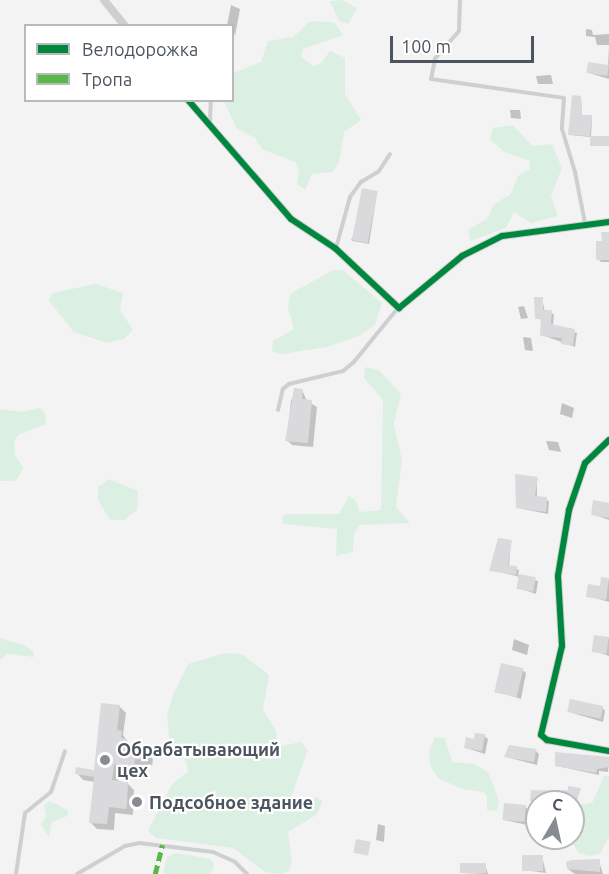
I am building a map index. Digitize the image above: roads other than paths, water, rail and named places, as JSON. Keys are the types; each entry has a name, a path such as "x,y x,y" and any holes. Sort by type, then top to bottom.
{"street":[{"path":"104,0 123,24"},
{"path":"190,102 291,219 335,248 399,308 483,244 514,232 609,222"},
{"path":"609,440 585,462 569,510 558,576 562,646 541,735 547,740 609,751"}],"lane":[{"path":"460,0 459,31 435,59 431,73 434,82 564,98 562,129 575,172 585,223"},
{"path":"209,127 211,102"},
{"path":"335,248 350,197 361,182 379,171 390,154"},
{"path":"278,410 283,389 289,384 342,371 353,363 399,308"},
{"path":"15,874 26,813 51,792 64,751"},
{"path":"77,874 125,846 139,843 213,852 235,862 247,874"}],"place":[{"name":"Обрабатывающий цех","path":"105,760"},
{"name":"Подсобное здание","path":"137,802"}]}
